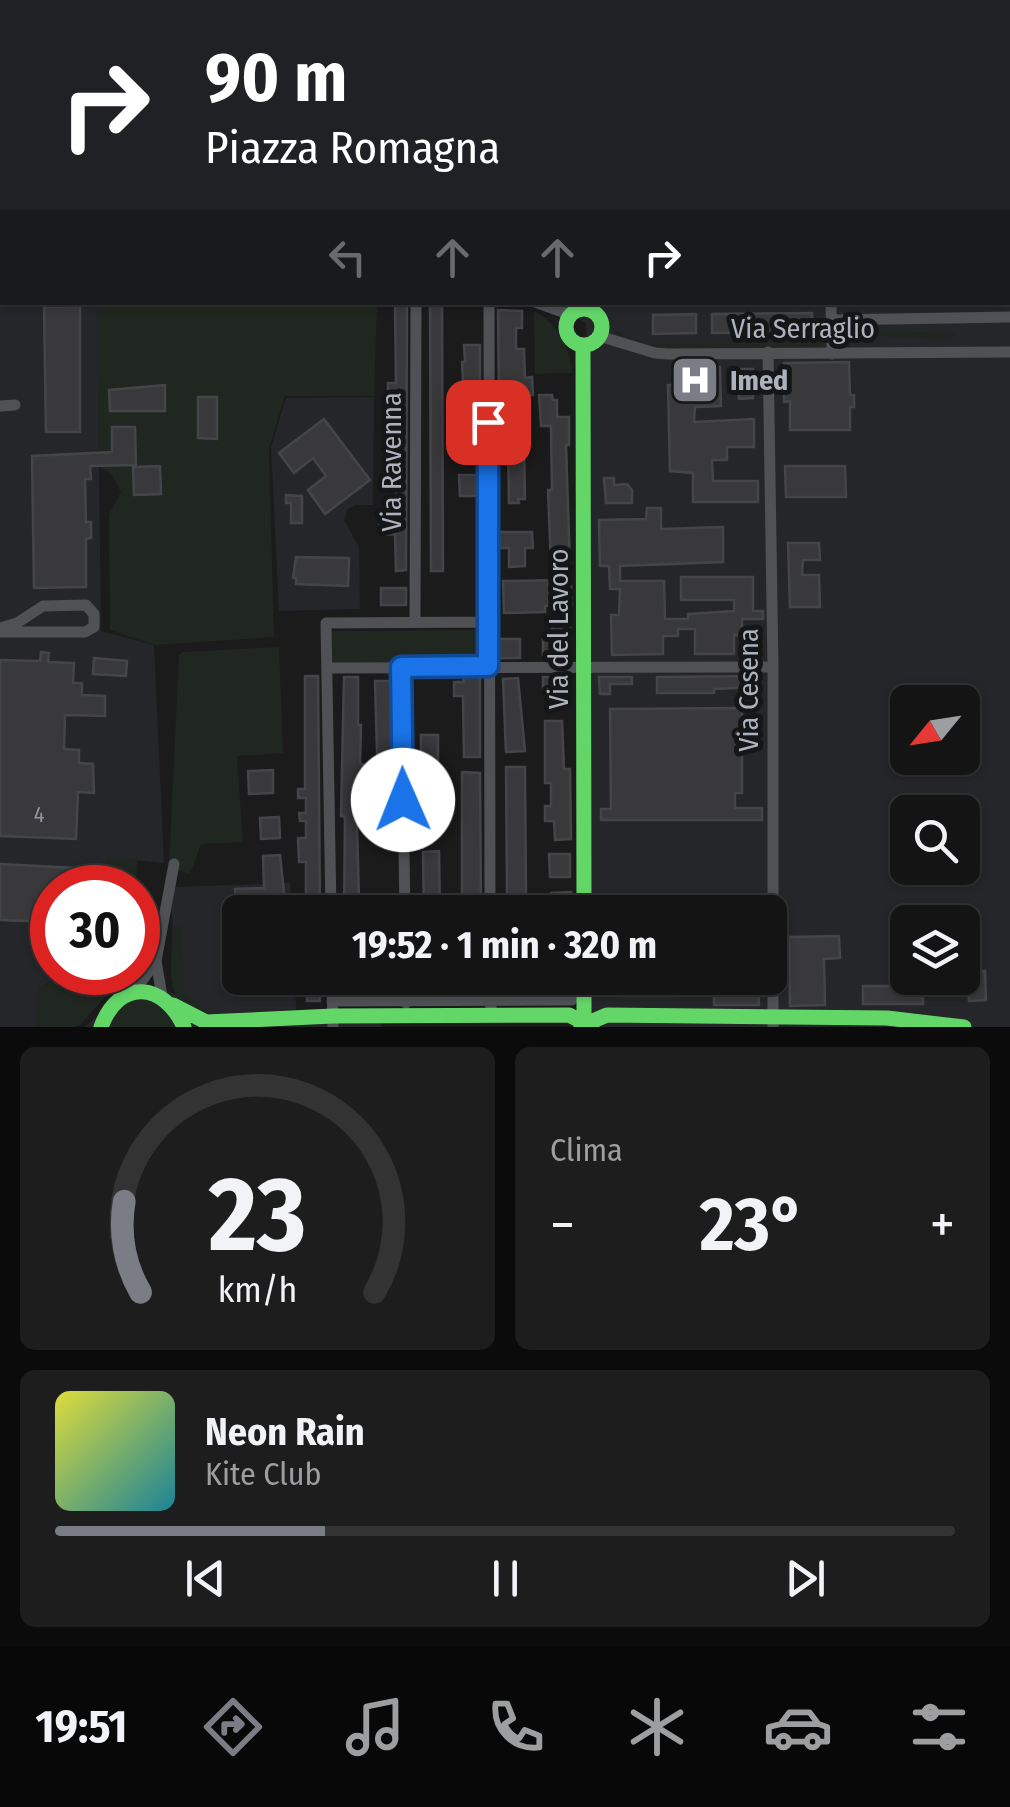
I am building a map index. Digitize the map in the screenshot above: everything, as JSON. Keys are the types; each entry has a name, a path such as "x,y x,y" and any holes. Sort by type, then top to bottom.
{"street":[{"name":"Via Ravenna","path":"416,305 416,622"},
{"path":"489,305 490,895"},
{"path":"554,305 598,316 602,326 599,336 582,345"},
{"path":"832,305 832,354"},
{"name":"Via del Lavoro","path":"579,309 566,323 567,333 582,345 584,895"},
{"path":"832,320 1010,317"},
{"name":"Via Serraglio","path":"599,336 655,353 1010,352"},
{"name":"Via Cesena","path":"768,352 773,1022"},
{"path":"0,406 14,405"},
{"path":"86,605 94,614 94,627 85,632 0,630 42,606 86,605"},
{"path":"331,895 326,623 488,622"},
{"path":"401,667 404,895"},
{"path":"327,668 773,667"},
{"path":"160,939 174,864"},
{"path":"160,974 168,1000 184,1027"},
{"path":"87,1027 102,1023 126,995"},
{"path":"157,995 206,1022 491,1009 572,1000"},
{"path":"406,995 406,1003"},
{"path":"491,995 491,1009"},
{"path":"584,995 585,1026"},
{"path":"332,1015 406,1003 569,1015 585,1026"},
{"path":"585,1026 607,1015 773,1022 887,1018 914,1026 964,1027"}],"shaded area":[{"path":"0,305 97,305 101,631 154,645 164,863 106,857 106,865 30,865 30,995 39,995 37,1027 0,1027"},
{"path":"97,305 377,305 374,396 285,396 269,449 274,637 154,645 110,630 109,515 121,492 111,473 99,467"},
{"path":"545,305 1010,305 1010,1027 588,1027 588,995 787,995 787,895 587,895 586,323"},
{"path":"534,312 561,337 572,373 535,374"},
{"path":"863,323 863,331 958,333 948,339 849,335 849,324"},
{"path":"615,330 647,344 817,344 825,340 820,347 657,348 613,334"},
{"path":"374,397 373,505 348,509 344,520 359,547 360,609 279,611 271,447 286,398"},
{"path":"481,630 481,662 332,663 331,631"},
{"path":"279,647 283,753 237,756 243,842 201,844 190,874 169,867 179,655"},
{"path":"106,857 137,858 137,865 106,865"},
{"path":"290,883 291,895 222,895 222,995 296,995 296,1010 204,1015 295,1025 381,1022 381,1027 85,1027 120,995 160,995 160,989 178,995 174,991 171,887"},
{"path":"175,925 182,927 184,992 207,1012 217,1014 198,1011 185,1005 177,995 171,970"},
{"path":"39,995 108,995 81,1024 37,1027"},
{"path":"146,997 166,1004 180,1027 112,1027 124,1006"}],"building":[{"path":"395,305 407,305 406,570 396,571 395,534 380,535 379,522 396,521 396,464 383,464 383,454 396,454 394,391 388,391 388,383 396,383"},
{"path":"430,305 442,305 443,571 431,571"},
{"path":"80,306 80,432 46,432 44,307"},
{"path":"498,310 522,311 522,328 516,328 516,349 524,349 525,378 532,377 533,395 499,397"},
{"path":"812,313 813,332 712,333 712,314"},
{"path":"696,314 696,333 653,334 653,315"},
{"path":"464,345 480,345 480,397 464,397"},
{"path":"849,362 850,395 854,395 850,430 790,430 790,401 784,402 784,363"},
{"path":"720,367 721,406 695,407 694,422 754,419 754,447 727,447 727,460 712,460 713,481 758,481 758,502 693,502 693,473 670,471 668,385 687,385 687,368"},
{"path":"738,369 753,369 753,398 739,399"},
{"path":"165,385 165,411 110,411 109,390"},
{"path":"539,395 552,395 557,400 557,417 569,417 566,445 570,567 551,566 551,426 541,426"},
{"path":"198,397 217,397 217,439 198,438"},
{"path":"324,419 370,480 325,514 308,490 326,476 313,458 294,473 279,453"},
{"path":"480,420 480,455 463,455 463,421"},
{"path":"112,427 135,427 136,465 90,466 91,479 85,479 86,522 91,522 91,538 86,539 86,587 34,588 32,456 112,452"},
{"path":"508,446 524,446 525,499 518,499 519,503 509,503"},
{"path":"160,466 161,494 134,495 133,467"},
{"path":"785,466 845,466 846,497 786,497"},
{"path":"459,475 480,475 480,496 460,496"},
{"path":"604,478 614,478 614,485 627,484 632,490 632,503 606,503"},
{"path":"286,495 302,496 302,523 291,523 291,503 286,503"},
{"path":"647,508 661,508 661,529 723,527 723,562 620,566 620,581 664,581 665,619 688,619 688,614 734,611 734,600 681,600 681,577 753,577 753,611 763,611 763,619 742,619 742,636 734,635 734,654 695,654 695,629 678,629 678,636 663,636 663,654 612,655 611,615 619,615 620,589 610,589 609,566 600,566 599,520 646,519"},
{"path":"499,532 532,532 533,548 525,548 525,566 509,567 509,548 500,548"},
{"path":"788,543 819,543 820,560 803,560 802,575 819,575 820,607 790,607"},
{"path":"296,557 349,558 348,586 296,584"},
{"path":"564,580 564,586 571,586 572,605 545,606 545,612 504,613 503,581"},
{"path":"381,588 406,588 406,605 381,605"},
{"path":"552,623 570,623 570,655 543,655 543,639 552,639"},
{"path":"499,639 520,639 520,658 499,658"},
{"path":"41,652 49,653 48,662 74,663 73,683 82,683 82,695 105,696 105,716 65,715 64,749 79,750 79,763 93,764 94,793 78,792 76,839 0,836 0,660 40,661"},
{"path":"94,658 127,661 126,676 93,674"},
{"path":"305,676 318,676 320,895 306,895 306,862 299,862 298,838 306,838 306,821 300,821 299,813 306,813 306,798 298,798 298,789 305,789"},
{"path":"756,676 755,687 714,689 714,693 657,693 657,677"},
{"path":"344,677 358,677 363,764 359,809 366,809 365,824 357,824 359,895 344,895 345,817 341,816"},
{"path":"463,677 480,677 480,757 464,757 463,696 454,696 454,682 464,682"},
{"path":"543,677 569,677 569,704 550,704 550,688 543,688"},
{"path":"599,677 632,677 632,684 610,684 610,694 600,694"},
{"path":"518,678 525,751 506,752 503,679"},
{"path":"375,681 392,681 394,787 378,787"},
{"path":"742,708 742,793 735,793 735,808 762,808 762,820 601,820 601,809 611,809 610,709"},
{"path":"545,721 562,721 564,769 570,769 571,839 555,840 554,821 545,821 545,806 551,806 551,783 545,783"},
{"path":"421,735 438,735 438,827 421,827"},
{"path":"506,767 525,767 526,895 507,895"},
{"path":"273,770 273,793 249,794 248,771"},
{"path":"462,772 480,773 481,895 462,895"},
{"path":"279,817 280,838 261,839 260,818"},
{"path":"439,851 440,895 424,895 423,852"},
{"path":"549,854 570,854 570,877 550,877"},
{"path":"280,855 284,895 235,895 235,889 264,888 263,856"},
{"path":"0,864 30,866 30,921 0,920"},
{"path":"839,936 840,958 824,959 825,1005 790,1006 789,937"},
{"path":"980,971 985,971 986,1000 969,1001 969,995 980,995"},
{"path":"863,986 890,986 890,995 922,995 923,1004 863,1004"},
{"path":"307,995 320,995 320,1001 307,1001"},
{"path":"714,995 758,995 759,1005 714,1005"}],"traffic: fast":[{"path":"584,309 596,315 602,327 596,339 584,345 572,339 566,327 572,315 584,309"},
{"path":"583,345 584,895"},
{"path":"101,1027 119,1000 142,992 165,1001 184,1027"},
{"path":"584,995 584,1027"},
{"path":"173,1005 206,1022 333,1016 569,1015 592,1027"},
{"path":"581,1026 607,1015 887,1018 964,1027"}],"place":[{"name":"Imed","path":"695,380"}],"route":[{"path":"403,800 401,667 488,666 488,422"}]}
